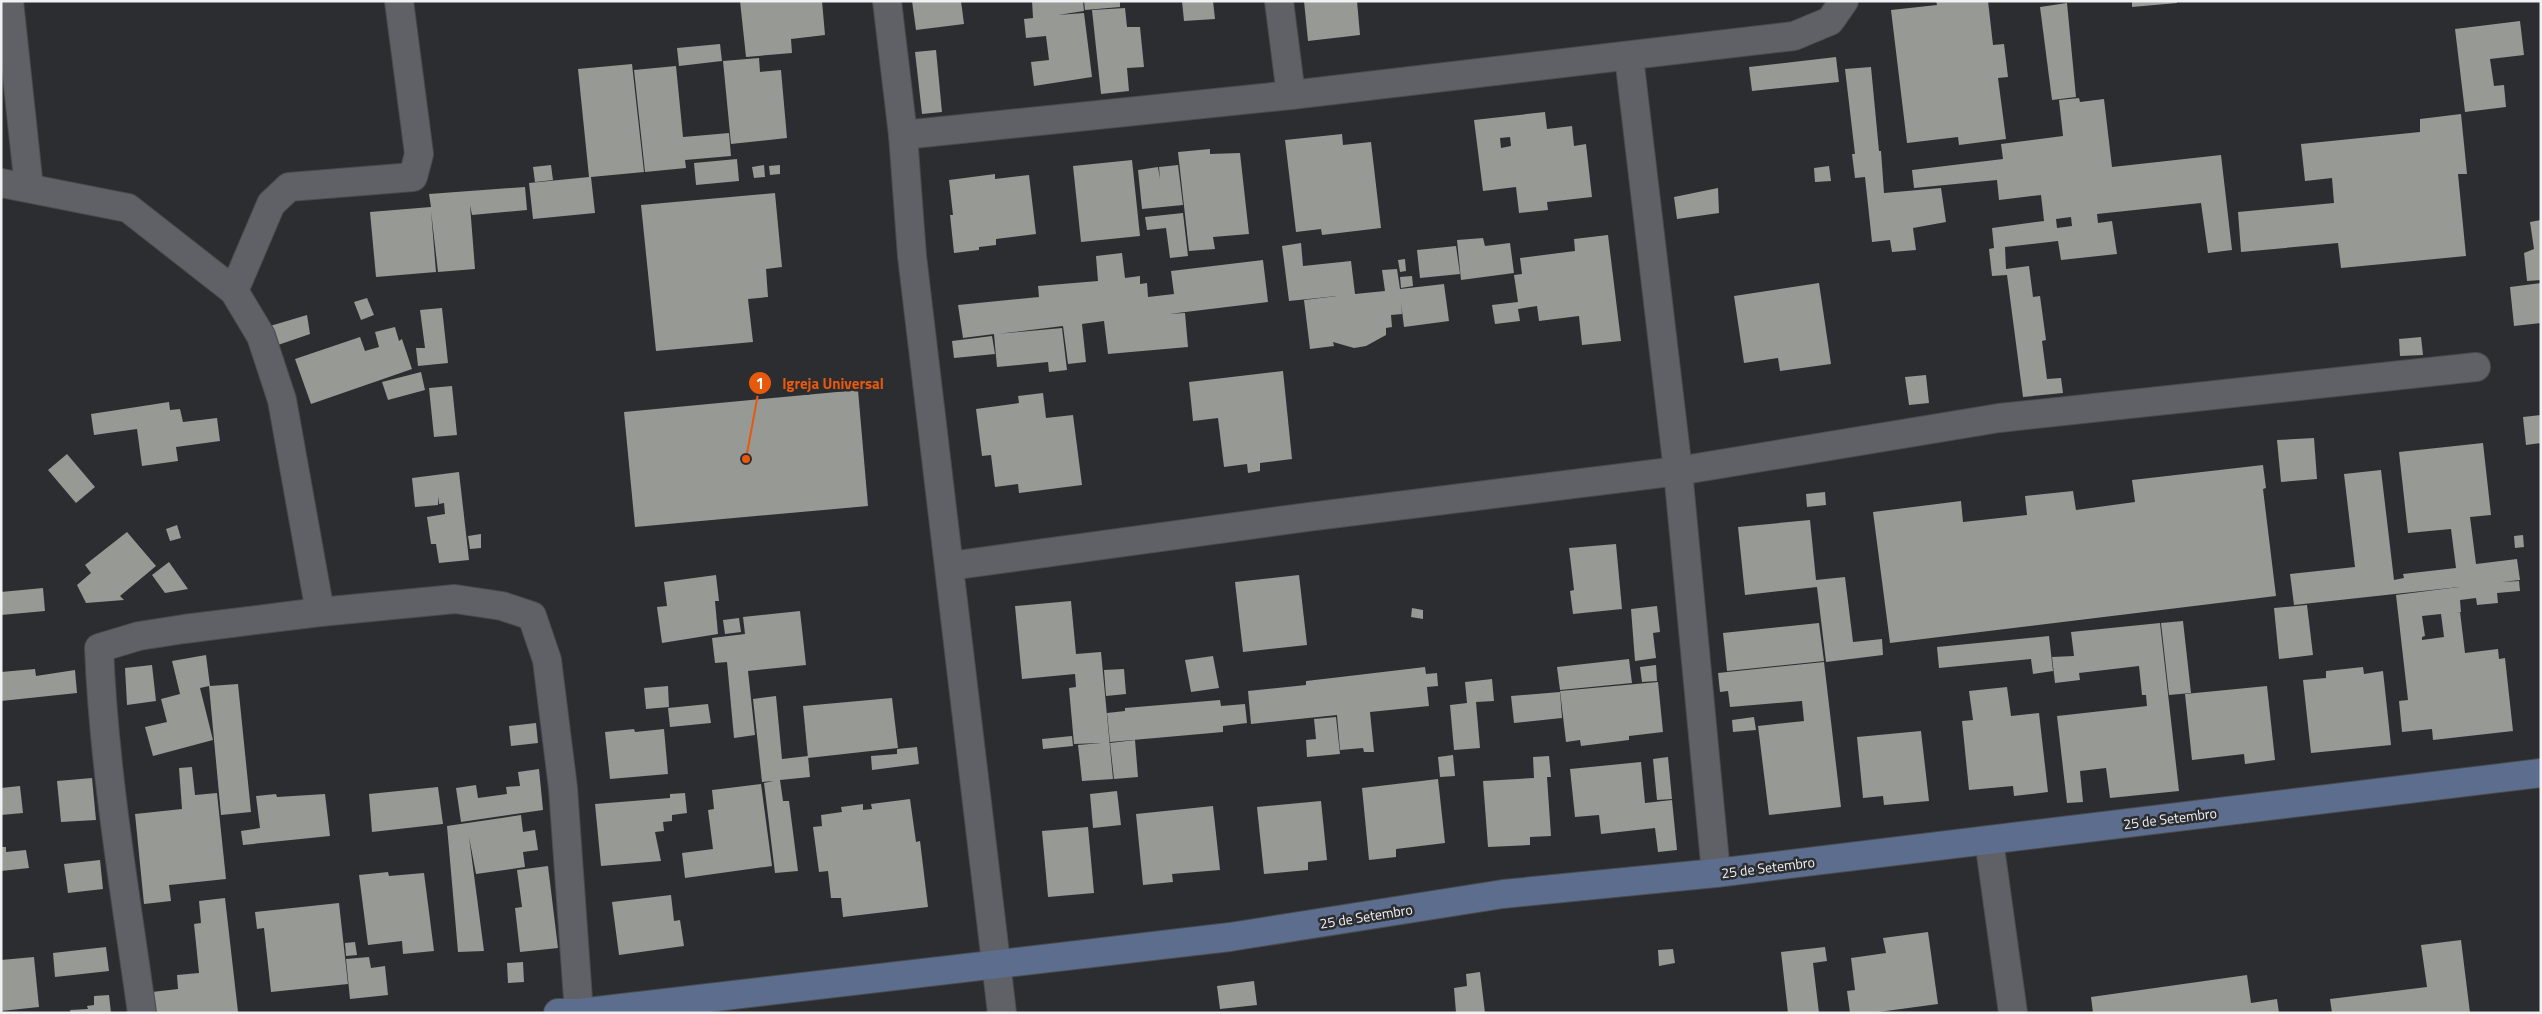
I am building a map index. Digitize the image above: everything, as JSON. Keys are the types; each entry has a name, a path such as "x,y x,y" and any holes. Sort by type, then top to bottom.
{"street":[{"path":"9,1 29,188"},
{"path":"234,291 271,204 289,187 413,177 419,154 399,1"},
{"path":"887,1 902,135 912,256 1002,1013"},
{"path":"1279,1 1291,96"},
{"path":"902,135 1291,96 1794,36 1830,21 1844,1"},
{"path":"1629,57 1678,470 1716,873"},
{"path":"1,183 128,208 234,291 261,336 282,400 320,612"},
{"path":"950,566 1298,518 1678,470 2000,418 2476,367"},
{"path":"142,1013 113,812 101,695 99,648 138,636 320,612 456,599 502,606 532,616 547,660 560,769 579,1012"},
{"name":"25 de Setembro","path":"558,1013 1230,938 1503,894 1716,873 2541,773"},
{"path":"1989,840 2013,1013"}],"building":[{"path":"740,1 822,1 825,35 791,39 792,53 746,57"},
{"path":"912,1 961,1 964,24 916,30"},
{"path":"1032,1 1083,1 1084,11 1058,15 1084,13 1092,77 1034,86 1031,62 1049,60 1046,36 1026,38 1024,19 1033,18"},
{"path":"1084,1 1120,1 1120,7 1085,10"},
{"path":"1182,1 1213,1 1215,19 1184,21"},
{"path":"1304,1 1357,1 1360,35 1308,41"},
{"path":"1936,1 1988,1 1993,45 2004,44 2008,77 1998,78 2006,139 1959,145 1958,137 1907,143 1891,10 1937,5"},
{"path":"2132,1 2177,1 2177,3 2132,7"},
{"path":"2067,3 2076,97 2052,100 2040,7"},
{"path":"1125,8 1127,27 1140,27 1144,67 1127,68 1129,91 1101,94 1092,10"},
{"path":"2520,21 2524,55 2490,59 2494,86 2504,85 2506,107 2465,112 2455,29"},
{"path":"720,44 722,61 679,66 677,48"},
{"path":"936,50 942,112 922,114 915,52"},
{"path":"1836,57 1839,82 1752,91 1749,67"},
{"path":"759,58 760,72 781,70 787,138 731,144 723,61"},
{"path":"632,64 644,172 591,177 595,213 533,219 529,183 589,177 578,69"},
{"path":"676,66 683,137 729,133 731,156 685,160 686,168 645,172 634,70"},
{"path":"1871,67 1884,193 1941,188 1946,222 1913,228 1916,250 1892,252 1890,240 1872,242 1865,177 1855,178 1852,154 1855,154 1845,69"},
{"path":"2079,98 2080,102 2104,99 2112,167 2221,155 2232,250 2208,253 2201,203 2097,214 2098,223 2112,221 2117,254 2061,260 2058,241 2005,247 2006,269 2029,266 2033,297 2040,296 2046,340 2042,341 2047,379 2061,378 2063,393 2023,397 2007,275 1992,276 1989,249 1994,248 1992,228 2044,221 2041,195 1999,200 1997,180 1914,188 1912,170 2003,159 2001,144 2063,136 2059,100","holes":["2071,217 2072,226 2057,228 2056,219"]},
{"path":"1545,112 1547,129 1572,126 1574,146 1586,144 1592,197 1547,202 1548,210 1519,213 1516,187 1483,191 1474,120","holes":["1510,137 1511,146 1501,148 1500,138"]},
{"path":"2461,114 2467,174 2458,174 2466,256 2341,268 2338,243 2241,252 2238,212 2334,203 2332,178 2305,181 2301,144 2420,132 2420,119"},
{"path":"1342,134 1343,145 1371,142 1381,228 1322,235 1321,229 1296,232 1285,140"},
{"path":"1210,149 1210,154 1240,153 1249,234 1213,237 1215,249 1189,251 1178,152"},
{"path":"737,159 739,181 696,185 694,163"},
{"path":"1132,160 1140,236 1081,242 1073,166"},
{"path":"551,165 553,180 535,182 533,167"},
{"path":"764,165 765,177 754,178 752,167"},
{"path":"780,165 780,174 770,175 769,166"},
{"path":"1178,165 1183,205 1142,209 1138,170 1158,167 1160,179 1159,167"},
{"path":"1829,166 1831,181 1815,182 1814,168"},
{"path":"995,174 995,179 1029,175 1036,234 996,239 996,245 979,247 979,250 954,253 950,215 953,215 949,180"},
{"path":"525,187 527,210 472,215 470,205 475,269 438,272 431,211 436,272 376,277 370,212 431,207 429,194"},
{"path":"1718,188 1719,213 1677,219 1674,197"},
{"path":"775,193 782,267 766,269 768,297 748,299 753,342 656,351 641,205"},
{"path":"1183,213 1188,256 1170,258 1166,228 1147,230 1145,217"},
{"path":"2541,220 2541,280 2527,281 2524,253 2534,249 2530,222"},
{"path":"1608,235 1621,341 1582,345 1579,316 1539,321 1537,306 1518,309 1520,321 1495,324 1492,305 1518,302 1514,275 1522,274 1520,258 1575,251 1574,239"},
{"path":"1483,238 1485,246 1510,243 1514,273 1461,280 1457,240"},
{"path":"1301,243 1303,266 1351,261 1355,294 1385,291 1382,270 1397,269 1400,289 1444,284 1449,321 1404,327 1401,303 1402,314 1391,315 1392,327 1386,328 1386,335 1366,346 1354,348 1333,342 1334,346 1310,349 1304,300 1337,296 1289,301 1282,246"},
{"path":"1456,246 1460,274 1420,278 1417,250"},
{"path":"1122,253 1125,278 1140,276 1140,284 1147,283 1148,297 1174,294 1171,271 1263,260 1268,302 1169,314 1185,313 1188,347 1108,354 1104,321 1082,324 1086,362 1068,364 1063,326 997,334 1062,328 1067,370 1049,372 1048,362 997,367 994,334 963,338 958,305 1039,297 1038,286 1098,281 1096,256"},
{"path":"1405,259 1406,271 1400,272 1398,260"},
{"path":"1412,276 1413,286 1401,288 1400,277"},
{"path":"1819,283 1831,364 1780,371 1778,358 1744,363 1734,296"},
{"path":"2541,283 2541,323 2514,326 2510,287"},
{"path":"367,298 374,315 361,320 354,302"},
{"path":"442,308 448,363 418,366 416,348 425,348 420,310"},
{"path":"307,315 310,334 275,346 270,326"},
{"path":"395,327 399,341 402,339 412,369 311,404 295,359 360,337 365,351 379,347 375,332"},
{"path":"992,336 995,354 954,358 952,341"},
{"path":"2421,337 2423,355 2400,356 2399,339"},
{"path":"1283,371 1292,459 1260,463 1260,471 1248,473 1247,464 1224,467 1218,418 1193,421 1189,382"},
{"path":"421,372 425,390 388,400 382,382"},
{"path":"1926,375 1929,403 1909,405 1905,377"},
{"path":"452,386 457,435 434,437 429,388"},
{"path":"858,390 868,506 635,527 624,412"},
{"path":"1043,393 1046,418 1073,415 1082,485 1019,493 1018,484 995,487 991,455 982,456 976,409 1019,403 1018,396"},
{"path":"169,402 170,410 180,409 183,422 217,418 220,441 176,447 178,461 142,466 137,429 94,435 91,414"},
{"path":"2541,415 2541,443 2526,445 2523,417"},
{"path":"2314,438 2317,479 2281,482 2277,440"},
{"path":"2483,443 2491,515 2470,517 2476,564 2517,559 2520,580 2502,582 2519,581 2520,591 2497,593 2498,603 2477,605 2476,598 2460,600 2465,653 2498,649 2499,659 2505,658 2513,731 2433,740 2432,729 2402,732 2399,701 2408,700 2396,595 2459,587 2294,605 2290,574 2355,567 2344,474 2381,470 2394,580 2404,578 2403,574 2456,568 2451,529 2408,533 2399,452","holes":["2441,614 2444,637 2422,640 2422,637 2425,636 2422,616"]},
{"path":"67,454 95,487 76,503 48,470"},
{"path":"2263,465 2266,488 2263,489 2276,596 1890,643 1873,512 1961,501 1963,522 2027,515 2025,496 2073,491 2076,510 2135,502 2132,480"},
{"path":"459,472 469,560 439,563 436,544 431,544 427,517 445,514 444,503 439,504 438,496 438,505 415,507 412,478"},
{"path":"1825,492 1826,505 1807,507 1806,494"},
{"path":"1810,520 1816,580 1845,577 1853,642 1882,639 1883,655 1826,662 1817,587 1745,595 1738,527"},
{"path":"177,525 181,538 170,541 166,529"},
{"path":"127,532 156,566 120,596 124,600 86,603 77,585 91,573 85,565"},
{"path":"481,534 481,548 470,549 468,536"},
{"path":"2523,535 2524,547 2515,548 2514,536"},
{"path":"1616,544 1622,609 1573,614 1570,591 1574,590 1569,548"},
{"path":"169,562 188,589 165,593 152,575"},
{"path":"716,575 719,601 715,601 718,634 662,643 657,607 667,606 664,582"},
{"path":"1299,575 1307,645 1243,652 1235,582"},
{"path":"43,588 45,611 1,615 1,592"},
{"path":"1071,601 1076,654 1101,652 1113,779 1082,781 1078,745 1101,743 1074,744 1069,688 1076,687 1075,674 1022,679 1015,606"},
{"path":"2307,605 2313,655 2279,659 2274,608"},
{"path":"1657,606 1660,632 1653,633 1656,658 1635,661 1631,609"},
{"path":"1412,608 1423,610 1423,619 1411,617"},
{"path":"800,611 806,665 748,671 755,735 734,738 727,662 715,663 712,638 745,634 743,617"},
{"path":"739,618 741,632 725,634 723,620"},
{"path":"2183,621 2191,693 2169,695 2161,623"},
{"path":"1819,623 1824,661 1727,671 1723,633"},
{"path":"2160,623 2179,791 2110,798 2106,768 2080,771 2083,802 2067,803 2057,716 2147,706 2146,695 2142,695 2139,666 2079,673 2080,680 2055,683 2052,657 2074,656 2071,632"},
{"path":"2049,636 2053,671 2033,674 2031,659 1939,668 1937,647"},
{"path":"206,655 210,686 238,684 251,812 221,815 209,686 200,688 213,740 153,756 145,727 167,722 161,699 180,694 172,661"},
{"path":"1213,656 1219,688 1191,692 1185,660"},
{"path":"1629,659 1632,683 1560,690 1557,667"},
{"path":"1824,662 1841,807 1769,815 1758,726 1804,721 1802,701 1730,707 1728,691 1720,692 1718,673"},
{"path":"152,665 156,701 127,705 125,668"},
{"path":"1656,665 1657,681 1642,682 1640,667"},
{"path":"1425,667 1426,674 1437,673 1438,686 1427,687 1429,706 1370,712 1374,752 1364,752 1363,748 1340,750 1337,715 1251,724 1248,691 1306,685 1306,681"},
{"path":"2363,667 2364,674 2383,671 2391,745 2311,753 2303,680 2326,678 2326,671"},
{"path":"35,669 36,676 75,670 77,693 1,701 1,672"},
{"path":"1124,669 1126,694 1106,696 1104,670"},
{"path":"1492,679 1494,701 1476,702 1480,748 1454,750 1450,705 1467,703 1465,682"},
{"path":"1658,682 1663,732 1629,736 1629,740 1581,746 1580,740 1566,742 1560,691"},
{"path":"668,686 669,707 646,709 644,688"},
{"path":"2267,686 2275,760 2245,764 2244,754 2192,760 2185,694"},
{"path":"2007,687 2011,716 2039,713 2048,792 2014,796 2013,786 1969,790 1962,721 1973,720 1969,691"},
{"path":"1560,692 1562,718 1514,723 1511,696"},
{"path":"776,696 782,759 808,756 810,777 780,780 783,801 789,801 798,871 775,873 764,783 773,781 762,782 753,699"},
{"path":"892,698 898,748 808,758 803,706"},
{"path":"1220,700 1221,706 1245,704 1247,723 1223,726 1223,732 1110,742 1107,713 1125,711 1125,708"},
{"path":"708,704 711,723 670,727 668,708"},
{"path":"1336,717 1340,754 1307,757 1306,740 1316,739 1314,719"},
{"path":"1754,717 1756,730 1733,732 1732,720"},
{"path":"536,723 538,743 511,746 509,726"},
{"path":"634,729 635,732 664,729 668,774 610,779 605,732"},
{"path":"1921,731 1929,801 1884,805 1883,796 1863,798 1857,737"},
{"path":"1072,736 1073,746 1043,749 1042,739"},
{"path":"1135,740 1138,777 1114,779 1110,743"},
{"path":"917,747 919,764 872,770 871,756 897,754 897,749"},
{"path":"1453,755 1455,776 1440,777 1438,757"},
{"path":"1549,756 1551,777 1547,777 1551,836 1530,837 1530,845 1488,847 1483,781 1534,778 1533,757"},
{"path":"1668,757 1672,799 1657,800 1653,759"},
{"path":"1641,762 1645,803 1672,800 1677,850 1658,852 1655,828 1601,834 1599,815 1575,817 1570,769"},
{"path":"192,767 195,795 217,793 226,879 169,885 171,901 144,904 135,814 182,809 179,768"},
{"path":"539,769 543,810 461,822 456,788 476,785 478,798 507,794 506,787 520,786 518,772"},
{"path":"92,778 96,820 61,822 57,781"},
{"path":"1438,779 1445,843 1396,849 1396,857 1369,860 1362,788"},
{"path":"761,784 772,866 685,878 682,853 713,849 708,810 714,809 712,790"},
{"path":"20,786 23,813 1,815 1,788"},
{"path":"438,787 443,824 372,832 369,794"},
{"path":"1117,791 1121,825 1093,828 1090,794"},
{"path":"685,793 687,813 672,815 672,821 663,822 664,831 655,832 661,861 601,866 595,804 670,798 670,794"},
{"path":"276,794 277,797 325,794 330,836 243,845 241,831 260,828 256,796"},
{"path":"910,799 916,842 920,841 928,907 843,917 841,898 831,898 828,871 819,872 813,827 822,826 821,815 842,812 841,807 863,804 863,810 872,809 871,804"},
{"path":"1321,801 1327,860 1308,862 1308,870 1264,874 1257,807"},
{"path":"1213,806 1220,870 1172,874 1173,882 1143,885 1136,814"},
{"path":"521,815 523,832 535,830 538,850 523,852 525,867 476,874 469,837 484,951 458,952 447,826"},
{"path":"1088,827 1094,893 1048,897 1042,831"},
{"path":"1,847 6,847 6,852 26,850 29,868 1,871"},
{"path":"100,860 103,889 68,893 64,864"},
{"path":"548,866 558,948 520,952 515,908 522,907 517,870"},
{"path":"388,872 389,876 424,873 434,951 403,954 402,941 368,945 359,875"},
{"path":"671,895 674,921 680,920 684,946 619,955 612,902"},
{"path":"225,898 238,1012 154,1013 152,992 178,989 177,975 199,973 194,924 201,923 199,901"},
{"path":"339,903 348,984 271,992 264,928 257,929 255,912"},
{"path":"1928,932 1938,1004 1871,1013 1850,1013 1847,991 1855,990 1851,958 1886,953 1883,938"},
{"path":"2461,940 2470,1013 2332,1013 2330,999 2427,987 2421,945"},
{"path":"355,942 357,955 346,956 345,943"},
{"path":"106,947 109,971 55,977 53,953"},
{"path":"1825,947 1827,961 1813,963 1819,1013 1788,1013 1781,952"},
{"path":"1673,949 1675,963 1659,966 1658,950"},
{"path":"34,957 39,1007 1,1011 1,960"},
{"path":"369,957 371,968 385,966 388,995 350,999 346,959"},
{"path":"523,962 524,982 508,983 507,963"},
{"path":"1480,972 1485,1013 1456,1013 1454,988 1467,986 1466,974"},
{"path":"2247,975 2251,1003 2277,999 2279,1013 2093,1013 2091,997"},
{"path":"1254,981 1257,1005 1220,1009 1217,986"},
{"path":"109,995 111,1013 71,1013 70,1010 88,1009 87,1006 94,1005 94,996"}],"place":[{"name":"Igreja Universal","path":"746,459"}]}
